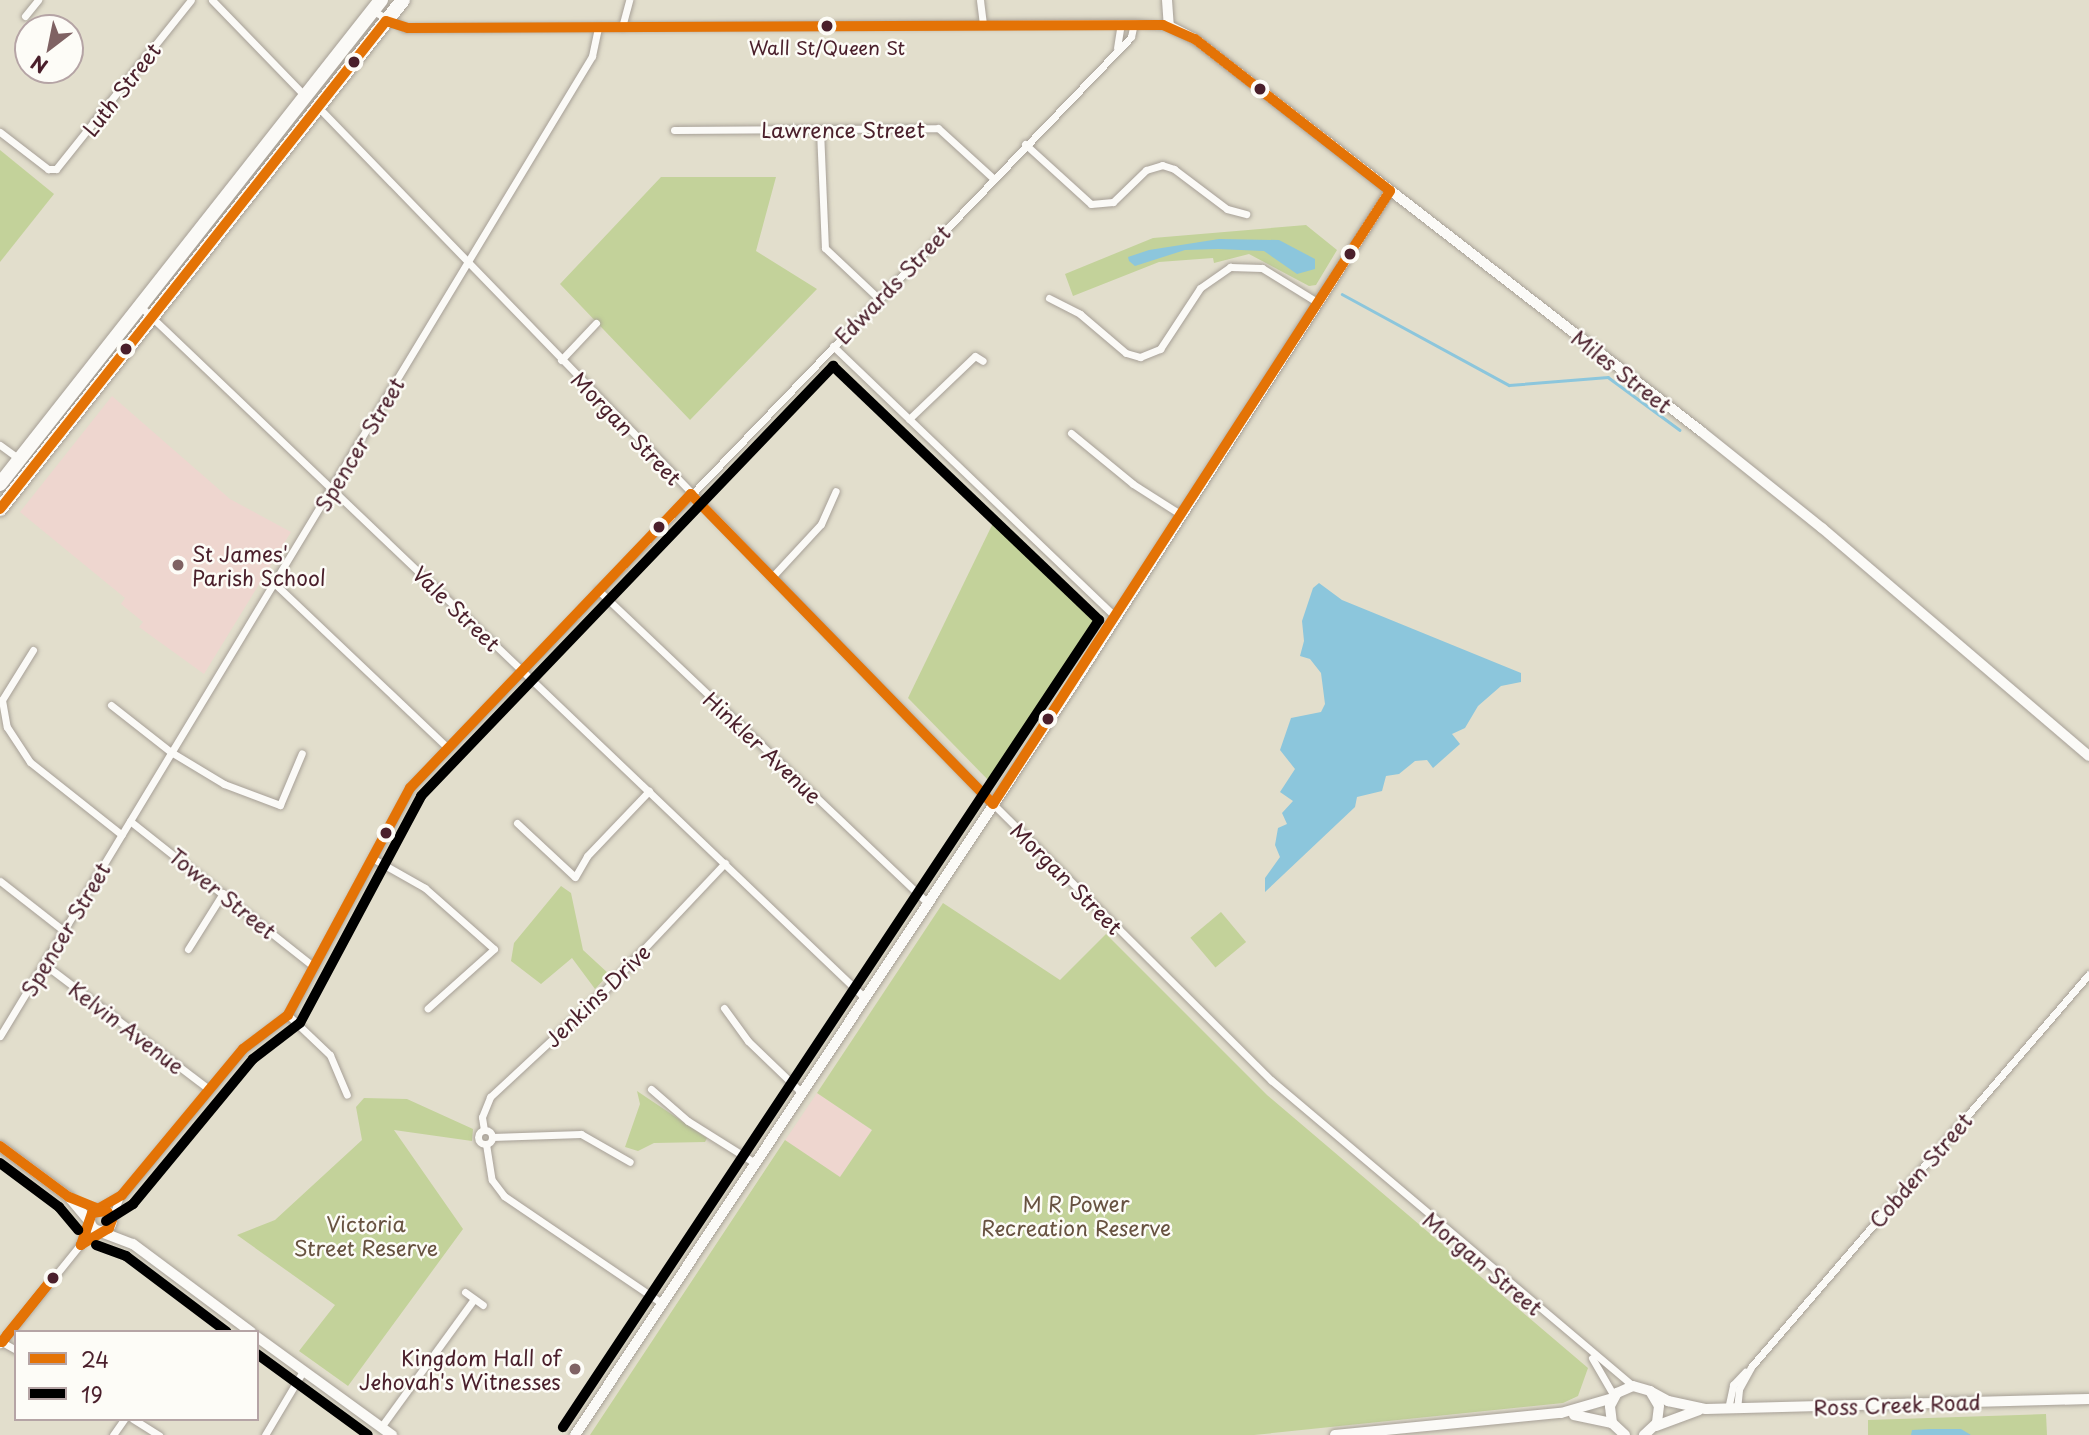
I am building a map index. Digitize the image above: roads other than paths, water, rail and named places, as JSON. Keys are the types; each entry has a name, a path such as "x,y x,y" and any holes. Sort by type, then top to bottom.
{"highway":[{"path":"0,509 403,0"},
{"path":"0,484 377,6"}],"street":[{"path":"27,14 38,0"},
{"name":"Luth Street","path":"0,132 48,169 61,165 191,0"},
{"path":"212,0 306,96"},
{"path":"622,27 629,0"},
{"path":"980,0 983,24"},
{"path":"1166,25 1167,0"},
{"path":"377,6 386,21"},
{"name":"Miles Street","path":"386,21 404,28 1121,23 1166,25 1195,39 1822,528 2089,757"},
{"path":"1114,52 1121,23"},
{"name":"Edwards Street","path":"98,1209 121,1195 240,1052 288,1015 410,788 1132,36 1134,23"},
{"name":"Spencer Street","path":"0,1036 273,582 333,489 593,54 598,27"},
{"name":"Morgan Street","path":"318,107 993,804 1279,1087 1582,1348 1633,1386"},
{"name":"Lawrence Street","path":"674,131 939,129 993,178"},
{"path":"820,130 825,248 878,298"},
{"path":"1026,144 1093,204 1113,202 1146,170 1162,166 1172,168 1227,209 1247,214"},
{"path":"575,1435 1117,618 1180,514 1390,191"},
{"path":"1049,298 1076,311 1126,353 1140,357 1160,349 1200,288 1230,267 1262,268 1317,302"},
{"name":"Vale Street","path":"140,306 865,998"},
{"path":"561,360 596,323"},
{"path":"833,346 1117,618"},
{"path":"909,419 975,356 984,361"},
{"path":"1071,433 1133,484 1180,514"},
{"path":"0,445 19,460"},
{"path":"772,577 822,522 836,491"},
{"path":"273,582 447,747"},
{"name":"Hinkler Avenue","path":"598,590 928,903"},
{"path":"33,650 2,701 10,733 35,766 122,835"},
{"path":"111,705 171,752 231,788 280,805 302,753"},
{"path":"517,823 575,877 587,856 649,791"},
{"name":"Tower Street","path":"130,821 314,967"},
{"path":"372,858 422,885 494,949 428,1008"},
{"name":"Jenkins Drive","path":"484,1130 483,1114 492,1096 603,993 725,863"},
{"path":"0,881 64,931"},
{"path":"188,949 223,893"},
{"name":"Kelvin Avenue","path":"44,964 211,1090"},
{"name":"Cobden Street","path":"1732,1409 1734,1383 1751,1367 2089,974"},
{"path":"724,1008 748,1041 802,1093"},
{"path":"288,1015 330,1055 347,1095"},
{"path":"651,1089 688,1121 755,1163"},
{"path":"631,1162 581,1134 492,1137 484,1130 478,1137 486,1144 492,1180 504,1196 663,1304"},
{"path":"486,1144 492,1137"},
{"path":"0,1146 69,1197 98,1209 112,1219 132,1244 248,1330"},
{"name":"Edwards Street","path":"112,1219 121,1195"},
{"path":"69,1197 89,1222 101,1232 132,1244"},
{"path":"1,1343 80,1245 89,1222 98,1209"},
{"path":"80,1245 101,1232 112,1219"},
{"path":"465,1292 483,1305"},
{"path":"381,1427 474,1298"},
{"path":"259,1338 392,1435"},
{"name":"Morgan Street","path":"1582,1348 1606,1376 1614,1397"},
{"path":"265,1435 303,1371"},
{"path":"1335,1435 1396,1432 1561,1413 1614,1397 1633,1386 1650,1391 1668,1401 1706,1409"},
{"path":"1648,1433 1660,1410 1650,1391"},
{"path":"1561,1413 1618,1431 1614,1397"},
{"name":"Ross Creek Road","path":"1706,1409 2089,1399"},
{"path":"1648,1433 1706,1409"},
{"path":"136,1421 159,1435"}],"water":[{"path":"1219,239 1279,240 1315,259 1315,269 1297,274 1264,251 1185,250 1135,266 1128,257 1149,250"},
{"path":"1319,583 1342,600 1521,673 1521,682 1501,686 1478,706 1465,728 1452,734 1460,744 1433,768 1427,760 1415,761 1399,774 1386,776 1382,791 1357,797 1355,807 1265,892 1265,878 1280,857 1275,845 1278,828 1287,824 1282,813 1293,801 1280,792 1295,769 1280,750 1291,718 1321,712 1325,704 1321,673 1310,659 1300,656 1304,641 1302,621 1313,588"},
{"path":"1961,1429 1971,1435 1911,1435 1912,1430"}],"waterway":[{"path":"1342,294 1509,385 1608,377 1680,430"}],"place":[{"name":"Wall St/Queen St","path":"827,26"},
{"name":"St James' Parish School","path":"178,565"},
{"name":"Kingdom Hall of Jehovah's Witnesses","path":"575,1369"}],"park label":[{"name":"M R Power Recreation Reserve","path":"1076,1215"},
{"name":"Victoria Street Reserve","path":"366,1235"}]}
